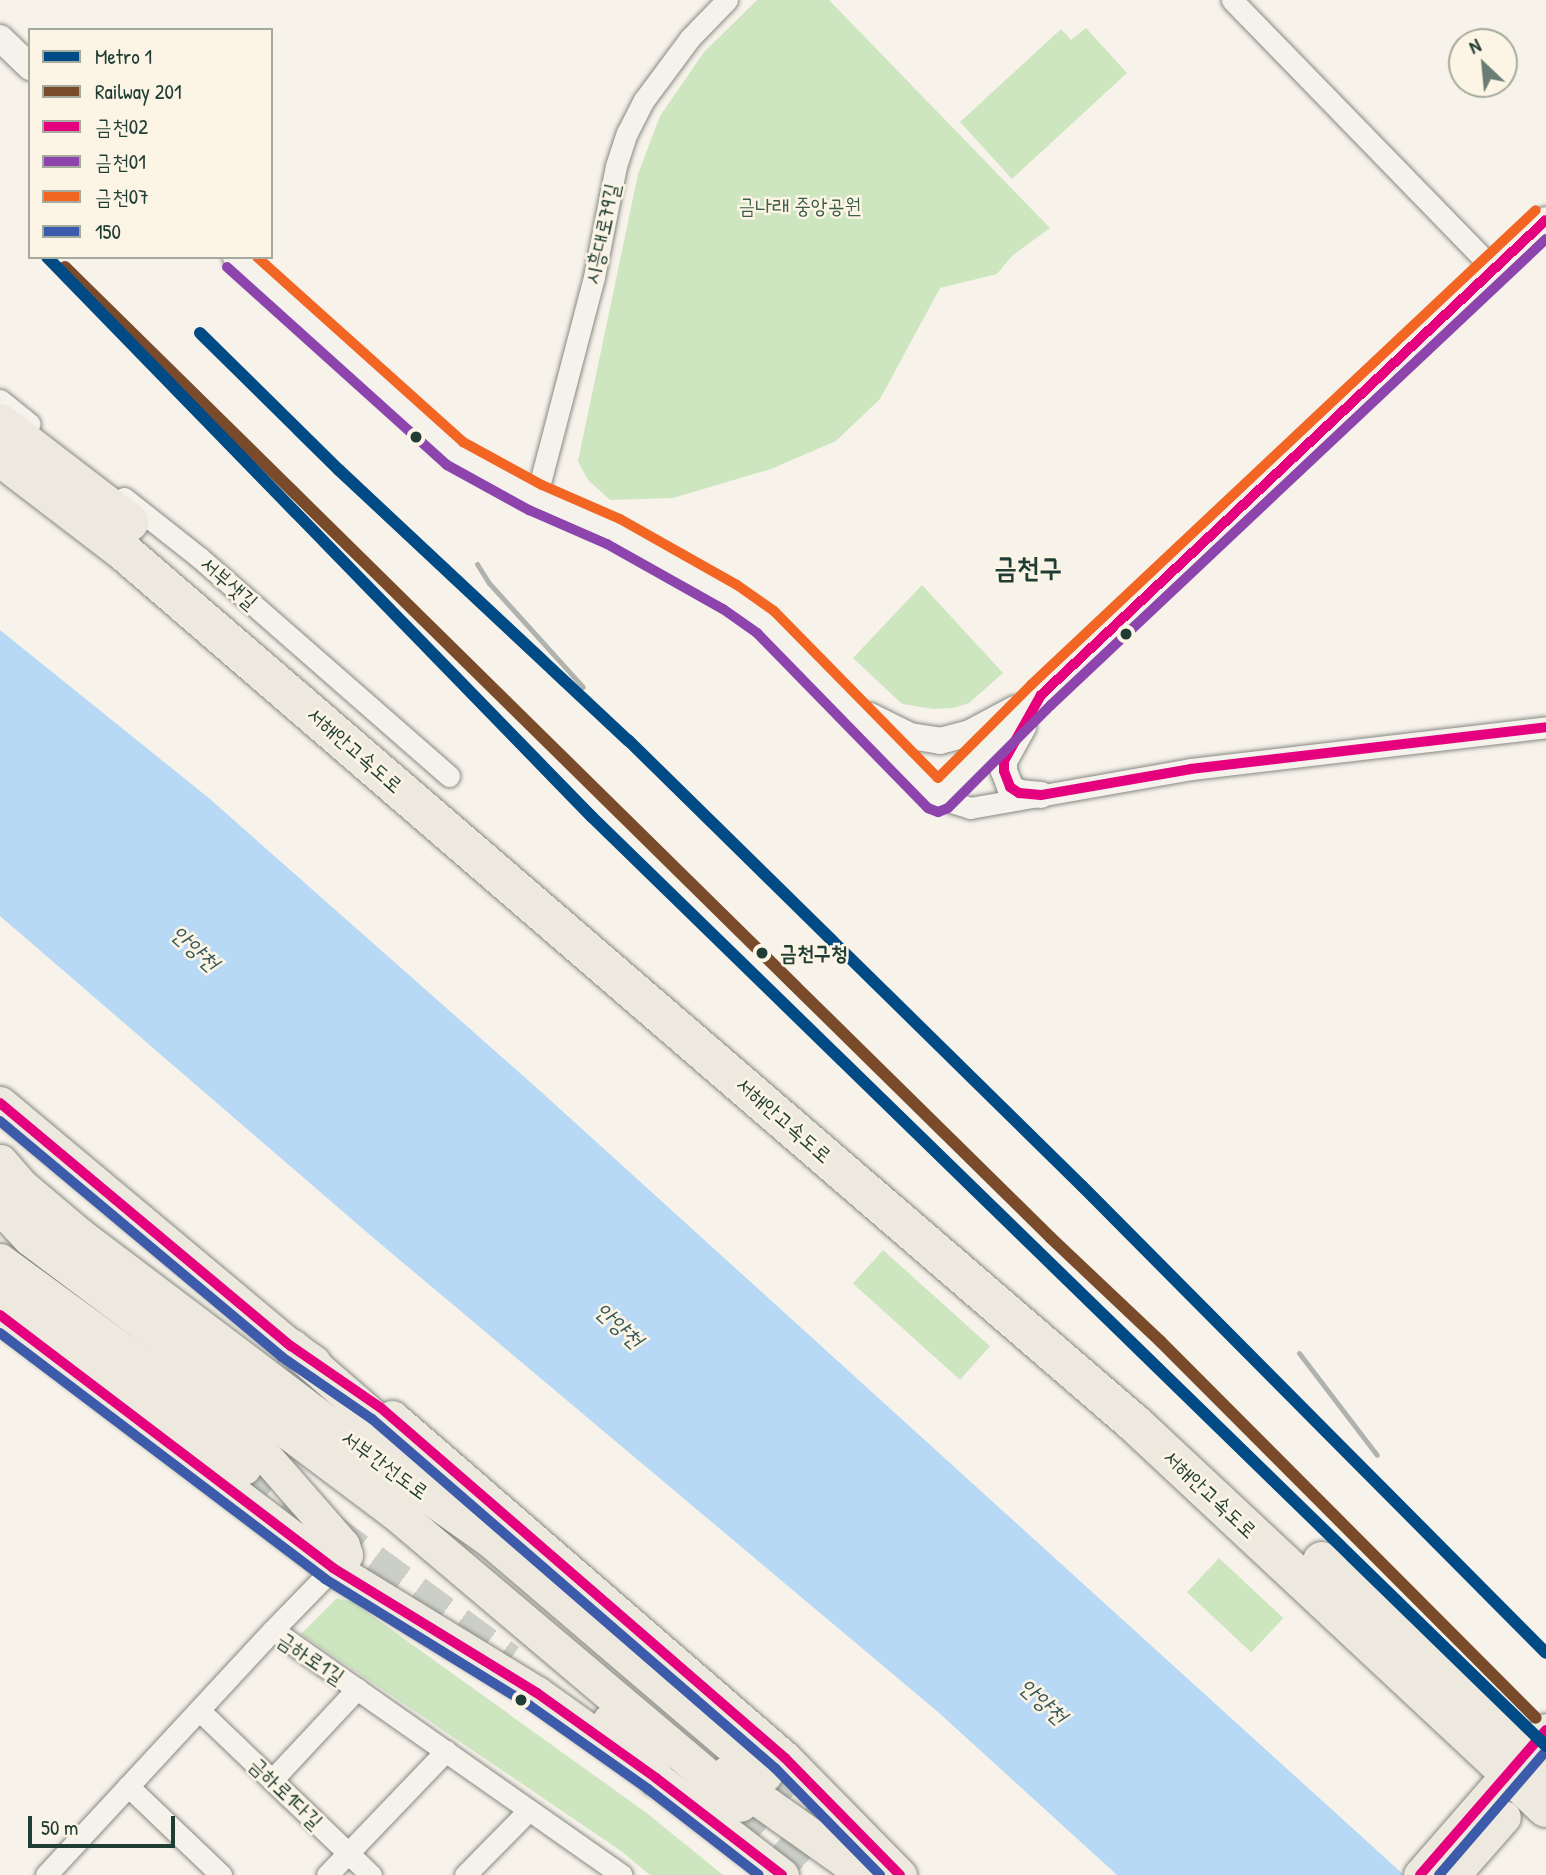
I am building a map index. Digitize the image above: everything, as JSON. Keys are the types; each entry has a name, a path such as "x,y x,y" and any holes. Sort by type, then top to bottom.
{"highway":[{"name":"서해안고속도로","path":"0,422 1133,1423 1546,1808"},
{"name":"서해안고속도로","path":"0,457 132,541 1140,1397 1478,1703 1546,1768"},
{"name":"서부간선도로","path":"0,1162 11,1197 30,1238 395,1512 740,1804"},
{"name":"서부간선도로","path":"11,1197 80,1236 358,1446 491,1540 765,1774"},
{"path":"0,1280 244,1467"},
{"path":"290,1346 375,1419 491,1540"},
{"path":"358,1446 432,1518 756,1797 866,1875"},
{"path":"329,1465 391,1531 639,1746 656,1778"}],"main road":[{"path":"0,1103 290,1346 381,1408 785,1758 900,1875"},
{"path":"0,1260 260,1450 344,1545 346,1555 334,1568"},
{"path":"0,1315 334,1568 497,1666 656,1778 782,1875"},
{"path":"1420,1875 1485,1804 1546,1730"},
{"path":"1453,1875 1546,1768"}],"street":[{"name":"시흥대로79길","path":"536,498 594,277 616,166 628,133 644,100 690,38 727,0"},
{"path":"1232,0 1494,269"},
{"path":"0,38 28,65"},
{"path":"938,798 1041,695 1546,219"},
{"path":"238,259 445,446 485,472 536,498 613,531 744,606 766,622 938,798 970,808 1191,769 1546,727"},
{"name":"서부샛길","path":"0,400 200,558 449,776"},
{"path":"839,696 891,729 924,740 940,741 970,733 1041,695"},
{"path":"1041,695 1004,761 1010,787 1024,795 1041,795"},
{"path":"273,1630 334,1568"},
{"name":"금하로1길","path":"58,1871 128,1786 273,1630 622,1875"},
{"path":"272,1780 357,1689"},
{"name":"금하로1다길","path":"200,1711 371,1875"},
{"path":"327,1875 446,1751"},
{"path":"128,1786 220,1875"},
{"path":"465,1875 530,1810"}],"green space":[{"name":"금나래 중앙공원","path":"757,0 829,0 1050,228 1012,256 997,274 940,288 880,399 836,441 771,469 673,498 610,500 588,480 578,461 638,174 660,116 704,52"},
{"path":"1086,28 1127,73 1012,179 960,122 1061,29 1071,40"},
{"path":"922,585 1003,673 969,703 953,708 933,709 902,704 853,658"},
{"path":"883,1250 990,1346 960,1380 853,1283"},
{"path":"1219,1558 1283,1618 1251,1652 1187,1592"},
{"path":"337,1598 353,1602 648,1814 723,1875 650,1875 621,1851 301,1634"}],"water":[{"name":"안양천","path":"0,630 210,799 538,1089 1404,1875 1117,1875 938,1712 370,1235 0,916"}],"tunnel":[{"path":"244,1467 509,1661"},
{"path":"765,1774 834,1839"},
{"path":"740,1804 819,1875"}],"railway":[{"path":"477,564 489,583 583,687"},
{"path":"1299,1353 1377,1455"}],"metro line":[{"name":"1","path":"49,259 592,817 1546,1746"},
{"name":"1","path":"200,333 339,470 628,740 1082,1186 1546,1653"}],"rail line":[{"name":"201","path":"65,267 1051,1238 1160,1341 1536,1718"}],"transit line":[{"name":"금천07","path":"259,259 463,442 542,485 620,519 737,585 774,611 938,778 1031,685 1536,210"},
{"name":"금천02","path":"1546,220 1041,695 1004,761 1004,771 1010,787 1019,793 1041,795 1191,769 1546,727"},
{"name":"금천01","path":"227,267 447,465 529,510 607,544 723,609 757,633 928,808 938,812 948,808 1051,705 1546,239"},
{"name":"금천02","path":"0,1103 291,1346 381,1408 785,1758 900,1875"},
{"name":"150","path":"0,1121 282,1357 372,1419 775,1768 880,1875"},
{"name":"금천02","path":"0,1315 333,1568 537,1693 656,1778 782,1875"},
{"name":"150","path":"0,1333 325,1579 529,1705 648,1789 759,1875"},
{"name":"금천02","path":"1420,1875 1546,1730"},
{"name":"150","path":"1439,1875 1546,1751"}],"place":[{"name":"금천구청","path":"762,953"}],"district":[{"name":"금천구","path":"1028,567"}]}
